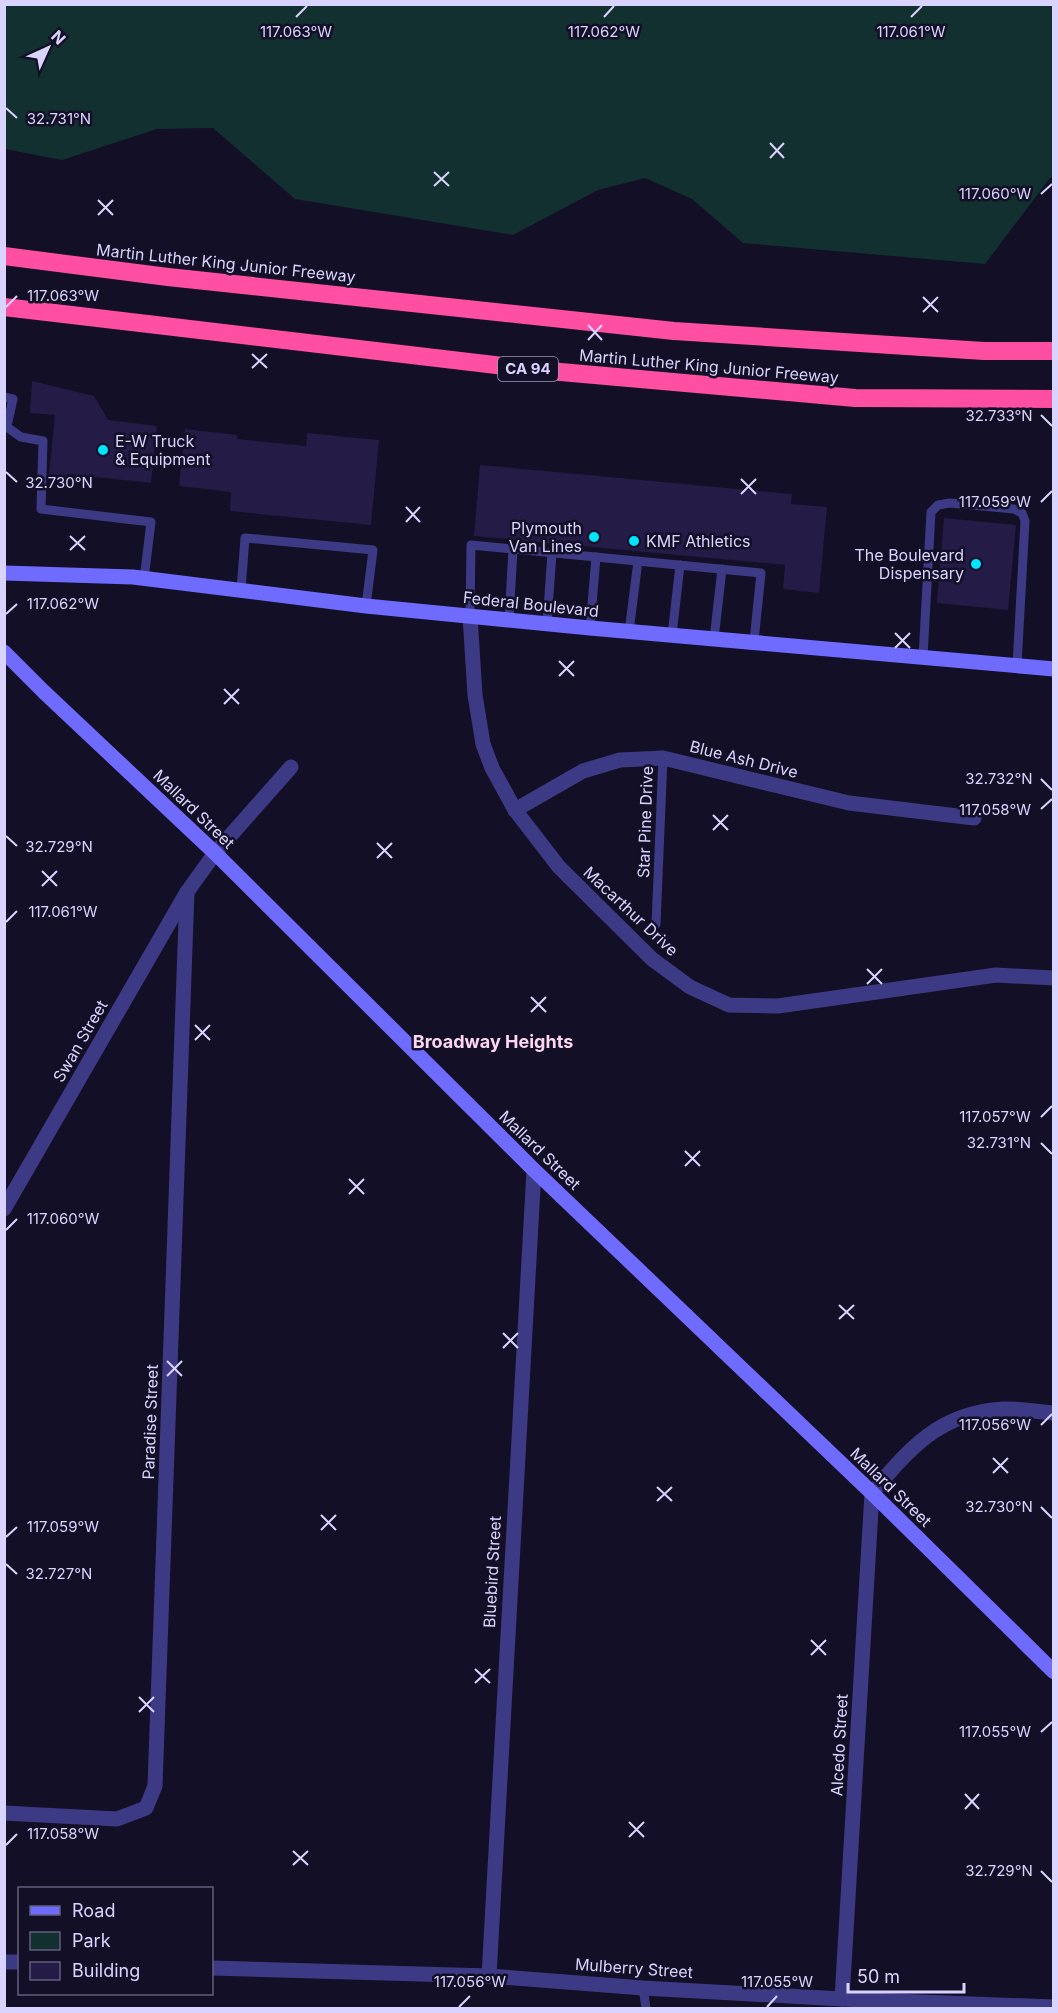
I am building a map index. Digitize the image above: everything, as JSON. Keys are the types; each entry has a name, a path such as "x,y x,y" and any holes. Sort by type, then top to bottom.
{"highway":[{"name":"Martin Luther King Junior Freeway","path":"4,256 168,277 674,331 984,351 1053,351"},
{"name":"Martin Luther King Junior Freeway","path":"4,307 538,370 855,398 1053,399"}],"street":[{"name":"Federal Boulevard","path":"4,573 144,579 366,606 547,624 1053,669"},
{"name":"Macarthur Drive","path":"470,616 475,695 483,744 492,768 515,810 559,867 652,958 690,987 729,1005 778,1006 996,975 1053,978"},
{"name":"Mallard Street","path":"4,652 215,853 534,1170 1052,1668"},
{"name":"Blue Ash Drive","path":"515,810 583,771 620,760 663,758 849,803 974,818"},
{"name":"Swan Street","path":"4,1209 187,892 215,853 291,767"},
{"name":"Paradise Street","path":"4,1813 117,1819 146,1808 155,1786 187,892"},
{"name":"Bluebird Street","path":"489,1976 534,1170"},
{"path":"872,1493 908,1450 961,1416 1004,1408 1053,1413"},
{"name":"Alcedo Street","path":"842,1999 872,1493"},
{"name":"Mulberry Street","path":"213,1968 489,1976 643,1988 842,1999 1053,2007"}],"lane":[{"path":"4,397 13,399 6,425 21,437 43,441 41,509 151,522 144,579"},
{"path":"923,657 931,512 938,505 950,503 1014,510 1022,513 1025,521 1017,665"},
{"path":"241,590 245,538 373,550 366,606"},
{"path":"470,616 471,544 761,573 754,641"},
{"path":"509,620 513,549"},
{"path":"547,624 552,553"},
{"path":"590,628 596,557"},
{"path":"629,632 638,561"},
{"path":"672,635 680,565"},
{"path":"714,639 722,569"},
{"name":"Star Pine Drive","path":"656,924 663,758"},
{"path":"643,1988 646,2008"}],"green space":[{"path":"4,5 1053,5 1053,177 985,264 743,243 692,199 645,178 598,190 513,235 295,199 213,128 157,129 62,160 5,149"}],"building":[{"name":"E-W Truck & Equipment","path":"32,381 94,396 108,420 157,426 151,483 67,474 66,477 49,475 55,415 30,413"},
{"path":"185,429 237,435 237,439 306,446 307,433 379,440 371,525 230,511 231,492 179,486"},
{"path":"480,465 792,494 791,504 827,507 819,593 783,589 785,565 474,536"},
{"name":"The Boulevard Dispensary","path":"944,518 1016,525 1008,610 937,603"}],"place":[{"name":"E-W Truck & Equipment","path":"103,450"},
{"name":"Plymouth Van Lines","path":"594,537"},
{"name":"KMF Athletics","path":"634,541"},
{"name":"The Boulevard Dispensary","path":"976,564"}],"district":[{"name":"Broadway Heights","path":"493,1042"}]}
